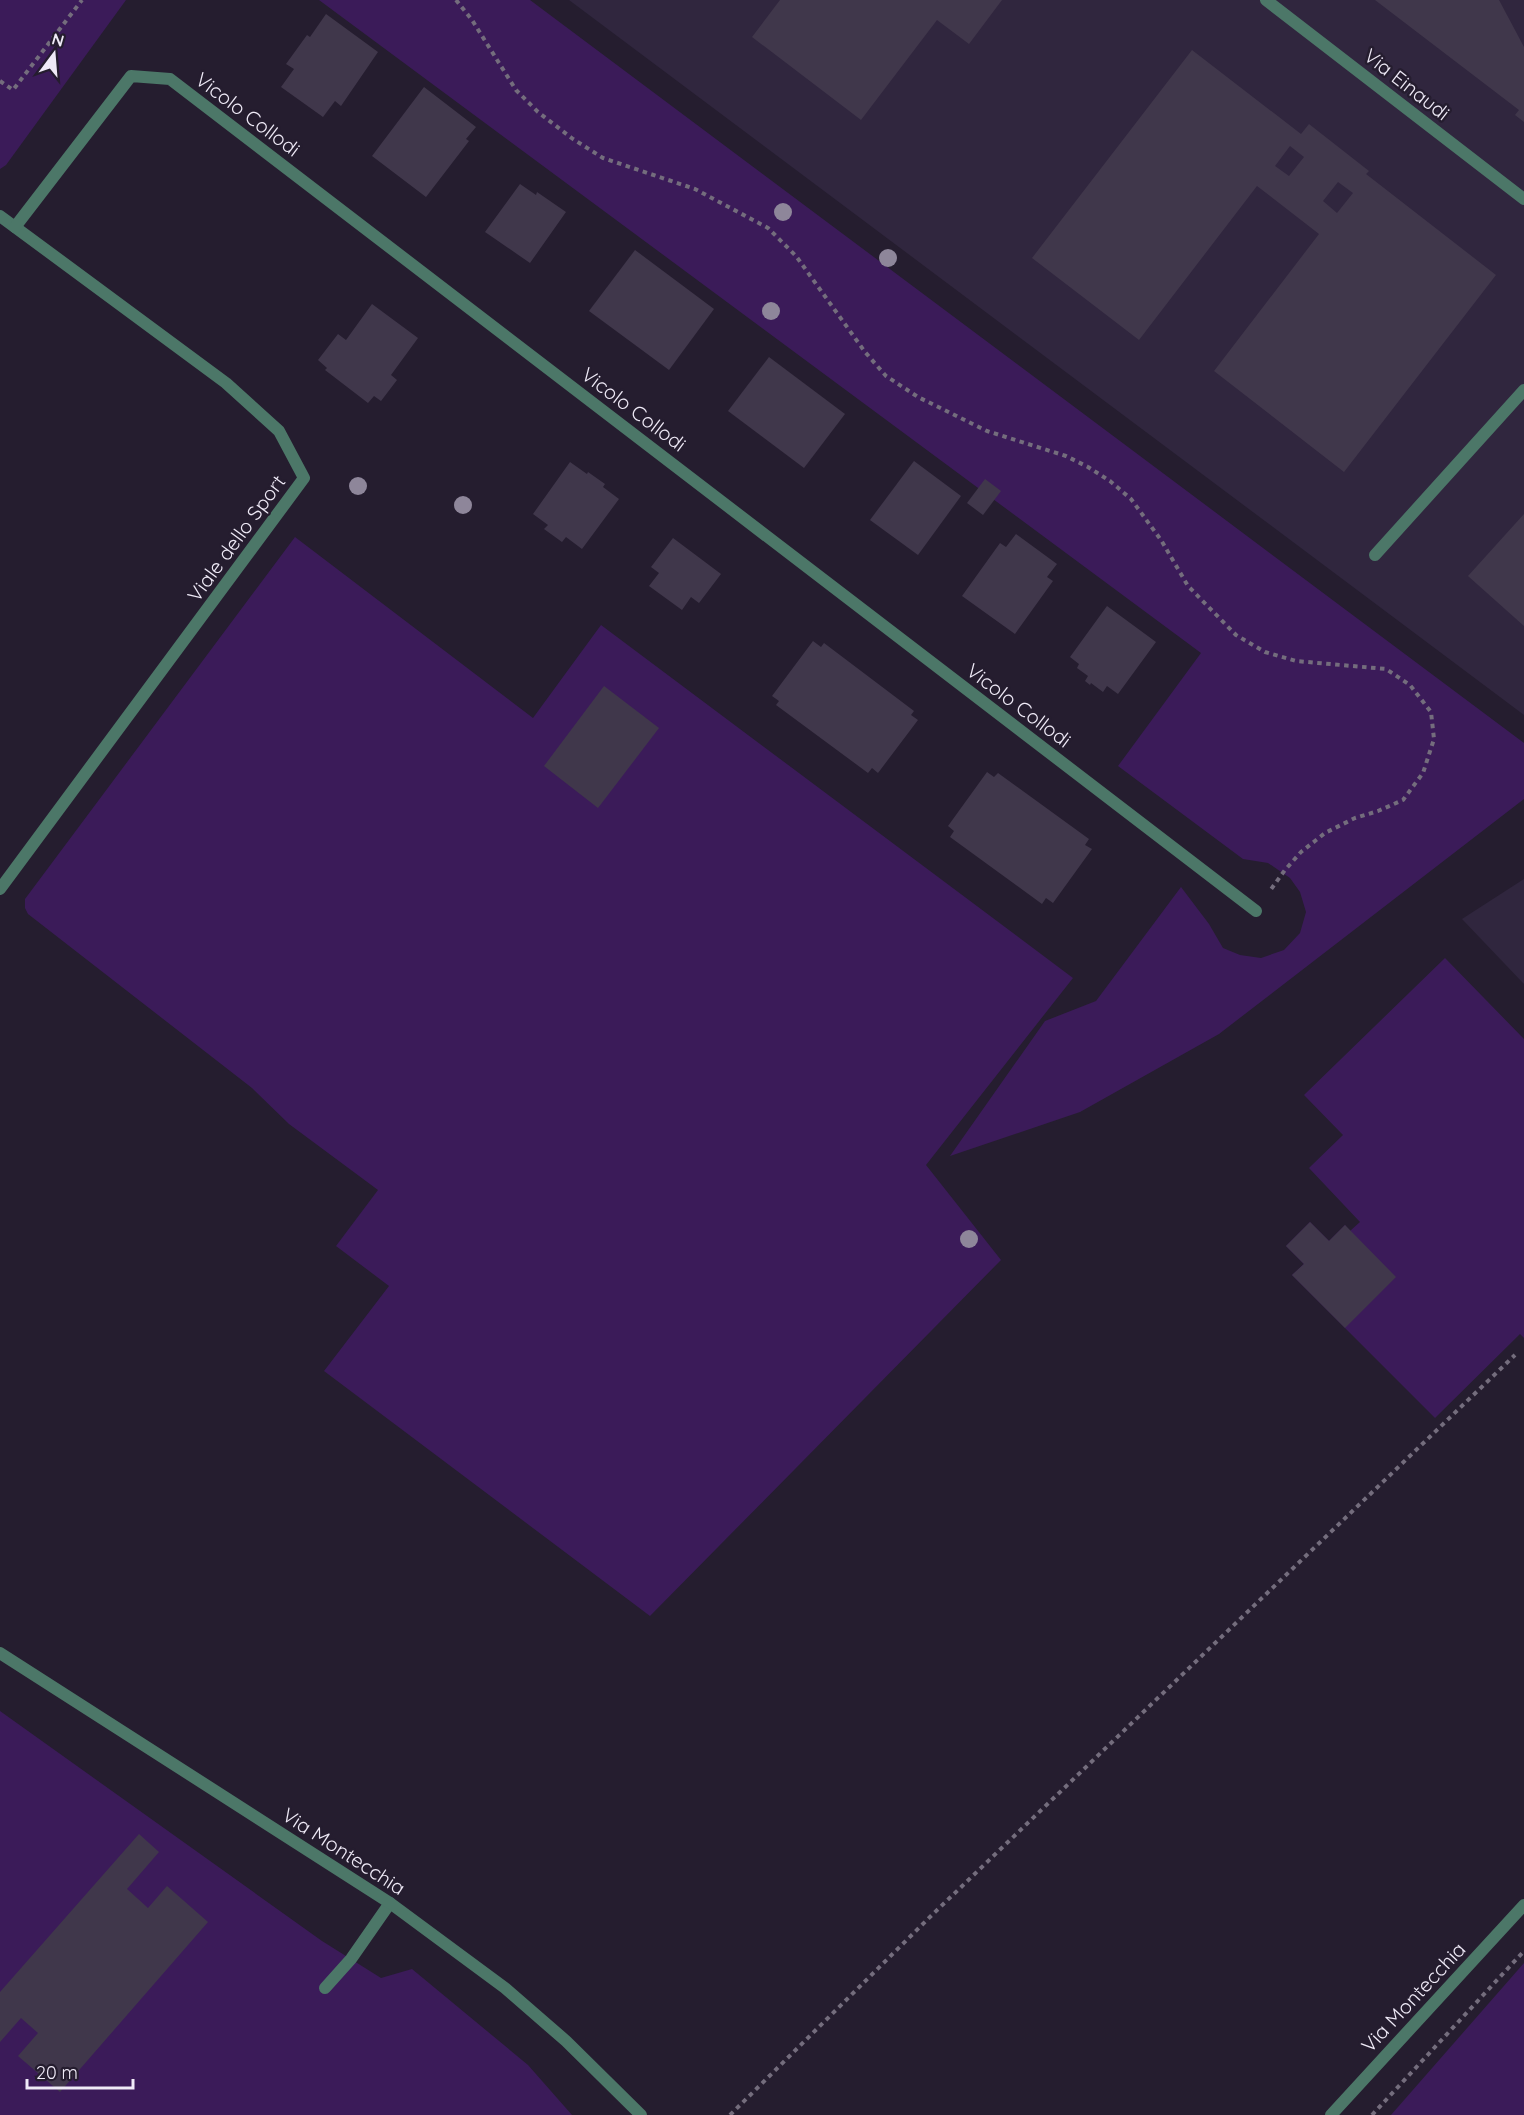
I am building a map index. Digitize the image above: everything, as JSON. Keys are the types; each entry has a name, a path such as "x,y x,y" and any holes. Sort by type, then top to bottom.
{"street":[{"name":"Via Einaudi","path":"1266,0 1524,199"},
{"name":"Vicolo Collodi","path":"15,227 130,76 171,79 1256,910"},
{"name":"Viale dello Sport","path":"0,216 226,383 279,431 304,478 0,889"},
{"path":"1375,555 1524,390"},
{"name":"Via Montecchia","path":"0,1653 390,1904 505,1988 566,2041 641,2115"},
{"path":"325,1988 351,1959 390,1904"},
{"name":"Via Montecchia","path":"1331,2115 1524,1905"}],"path":[{"path":"0,81 13,90 82,0"},
{"path":"456,0 472,20 516,90 538,112 573,139 603,158 694,189 768,228 796,256 885,376 918,397 987,431 1066,456 1110,481 1137,507 1161,540 1188,586 1236,635 1265,652 1296,661 1386,669 1410,686 1431,712 1434,739 1423,773 1403,800 1335,828 1309,846 1285,870 1256,910"},
{"path":"730,2115 933,1914 1515,1355"},
{"path":"1372,2115 1524,1951"}],"shaded area":[{"path":"0,0 126,0 6,165 0,169"},
{"path":"319,0 530,0 1524,743 1524,799 1219,1034 1080,1112 950,1156 1045,1021 1096,1001 1181,887 1209,924 1223,948 1240,955 1261,958 1284,950 1300,933 1306,912 1300,892 1290,878 1268,863 1243,859 1118,766 1201,653"},
{"path":"569,0 1524,0 1524,715"},
{"path":"295,537 533,718 601,625 1073,978 926,1165 1001,1260 650,1616 324,1371 389,1286 336,1246 378,1190 289,1124 252,1088 28,914 25,908 25,899"},
{"path":"1524,879 1524,984 1462,919"},
{"path":"1445,958 1524,1039 1524,1338 1520,1334 1435,1418 1292,1275 1304,1264 1286,1246 1310,1222 1329,1241 1345,1225 1350,1231 1360,1222 1309,1168 1343,1135 1304,1095"},
{"path":"0,1711 322,1941 381,1978 412,1969 528,2065 572,2115 0,2115"},
{"path":"1524,1963 1524,2115 1391,2115"}],"building":[{"path":"780,0 1002,0 969,44 937,20 861,120 752,37"},
{"path":"1375,0 1499,0 1524,47 1524,122 1515,115 1519,110"},
{"path":"326,14 378,52 341,106 335,101 323,117 281,87 294,69 286,64 307,35 310,37"},
{"path":"1192,50 1301,134 1309,124 1369,171 1366,174 1496,275 1344,472 1214,371 1319,234 1257,186 1139,340 1032,258","holes":["1290,146 1304,157 1289,176 1275,166","1338,182 1353,193 1337,213 1323,201"]},
{"path":"424,87 476,127 466,139 469,141 426,197 372,156"},
{"path":"520,184 536,195 537,192 566,212 530,263 485,232"},
{"path":"635,250 714,309 669,370 589,311"},
{"path":"372,304 418,338 391,375 397,380 381,401 374,396 368,403 325,370 327,368 318,360 338,334 346,340"},
{"path":"769,357 845,414 804,468 728,411"},
{"path":"914,461 961,496 918,555 870,520"},
{"path":"570,462 605,484 603,487 619,499 582,549 566,537 562,542 544,529 548,525 533,514"},
{"path":"985,479 1001,491 983,515 967,503"},
{"path":"1524,514 1524,626 1468,576"},
{"path":"1016,534 1057,564 1047,577 1053,581 1015,634 962,596 1000,543 1006,547"},
{"path":"673,538 721,574 699,603 691,597 682,610 649,586 659,573 651,567"},
{"path":"1107,606 1156,642 1118,694 1107,686 1103,692 1091,683 1090,685 1085,681 1088,676 1077,668 1079,664 1070,657"},
{"path":"813,641 821,647 824,643 914,711 911,715 918,720 878,773 872,768 868,773 776,705 779,701 772,696"},
{"path":"604,686 659,728 598,808 544,766"},
{"path":"987,772 994,777 998,773 1089,839 1085,845 1092,849 1053,903 1046,898 1042,904 950,837 954,831 948,826"},
{"path":"1310,1222 1329,1241 1345,1225 1396,1277 1345,1328 1292,1275 1304,1264 1286,1246"},
{"path":"139,1834 159,1852 127,1889 148,1908 167,1886 208,1922 60,2092 18,2056 38,2033 21,2018 0,2042 0,1992"}]}
